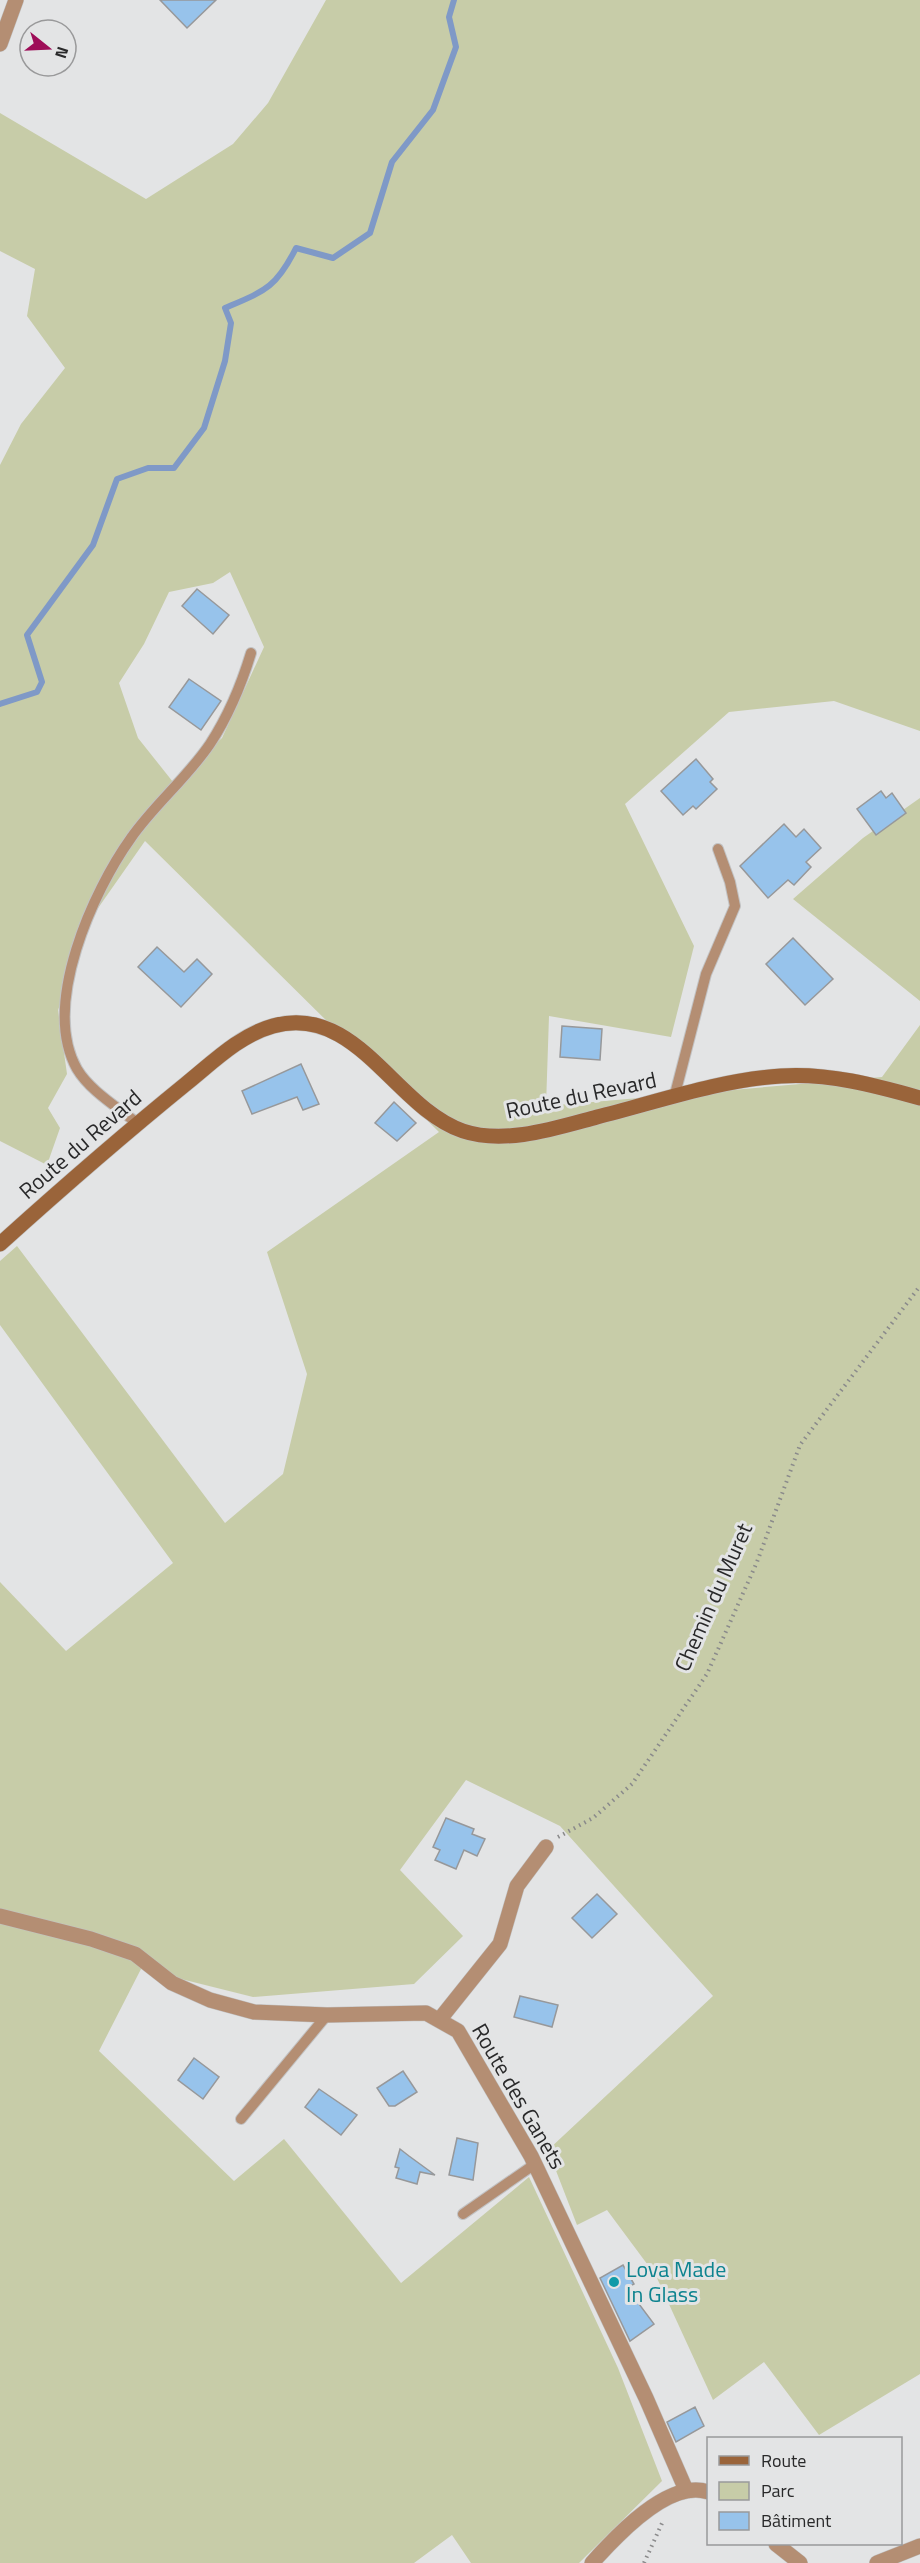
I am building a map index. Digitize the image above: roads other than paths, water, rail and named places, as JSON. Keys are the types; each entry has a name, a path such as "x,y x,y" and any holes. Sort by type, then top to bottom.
{"main road":[{"name":"Route du Revard","path":"0,1244 138,1124 234,1045 267,1028 295,1023 338,1034 359,1047 420,1105 463,1131 503,1136 554,1128 734,1083 780,1076 811,1076 853,1081 920,1098"}],"street":[{"path":"0,44 16,0"},
{"path":"440,2019 500,1944 517,1886 546,1847"},
{"name":"Route des Ganets","path":"0,1916 91,1939 135,1954 172,1983 210,2000 254,2012 327,2015 426,2013 458,2031 535,2164 646,2397 686,2490"},
{"path":"592,2563 644,2513 668,2497 686,2490 707,2492"},
{"path":"777,2545 800,2563"},
{"path":"877,2563 920,2546"}],"lane":[{"path":"138,1124 78,1070 68,1043 66,1020 69,986 78,947 102,885 132,836 209,745 241,687 251,653"},
{"path":"674,1098 706,974 735,906 730,882 718,849"},
{"path":"241,2120 327,2015"},
{"path":"463,2214 535,2164"}],"waterway":[{"path":"0,704 37,692 42,682 27,635 93,545 117,479 148,468 174,468 204,428 225,361 231,323 225,308 268,287 282,272 296,248 333,258 370,233 392,162 433,110 456,47 449,17 454,0"}],"place":[{"name":"Lova Made In Glass","path":"614,2282"}]}
